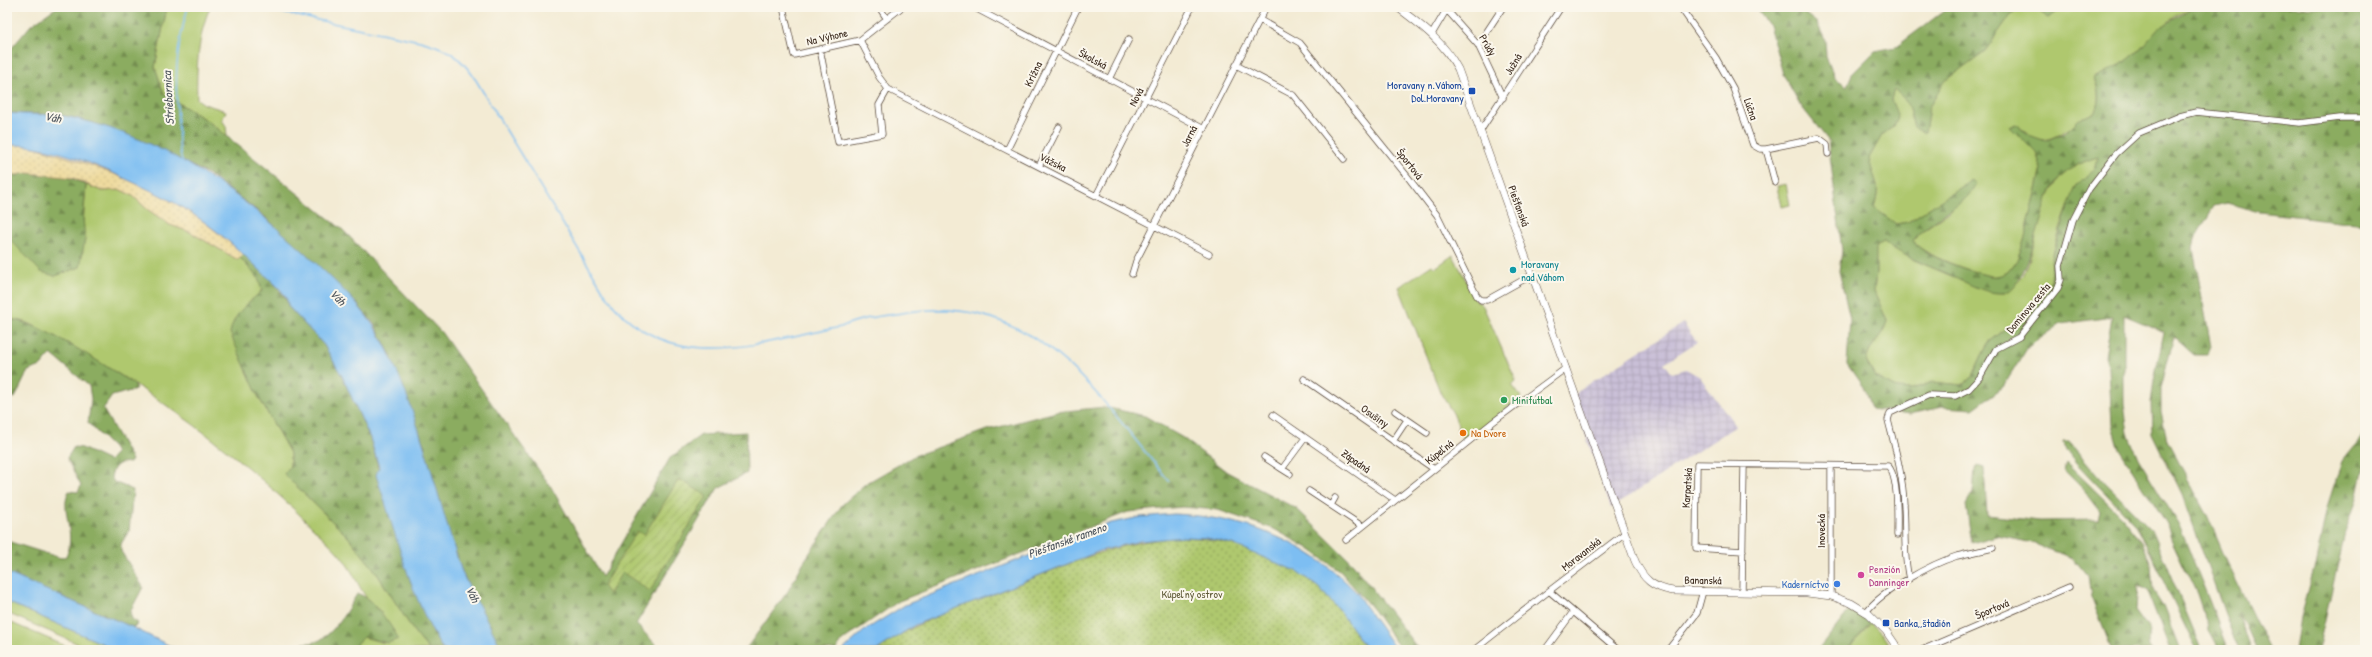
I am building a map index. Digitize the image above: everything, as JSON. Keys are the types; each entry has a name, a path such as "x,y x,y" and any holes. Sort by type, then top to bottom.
{"main road":[{"name":"Piešťanská","path":"1397,7 1432,34 1450,54 1455,64 1481,130 1589,433"},
{"name":"Bananská","path":"1589,433 1638,567 1648,581 1666,590 1703,592 1807,593 1831,596 1841,599 1866,612 1886,631 1899,650"}],"street":[{"name":"Na Výhone","path":"783,7 794,55 860,40 902,7"},
{"path":"879,7 887,19"},
{"name":"Školská","path":"973,7 1146,99 1204,128"},
{"name":"Krížna","path":"1007,150 1078,7"},
{"name":"Nová","path":"1096,196 1192,7"},
{"name":"Jarná","path":"1132,274 1136,261 1266,7"},
{"path":"1478,45 1502,7"},
{"name":"Južná","path":"1481,130 1561,7"},
{"name":"Lúčna","path":"1680,7 1716,58 1732,88 1753,145 1760,149 1766,149"},
{"path":"1432,34 1447,8"},
{"name":"Prúdy","path":"1447,8 1478,45 1503,98"},
{"name":"Športová","path":"1260,20 1300,43 1402,170 1437,215 1477,296 1481,300 1487,300 1532,275"},
{"path":"1109,79 1129,39"},
{"name":"Vážska","path":"860,40 879,77 888,88 1209,254"},
{"path":"820,49 838,142 882,134 880,105 888,88"},
{"path":"1236,65 1293,95 1344,159"},
{"name":"Dominova cesta","path":"1909,579 1905,549 1904,504 1900,465 1888,420 1890,413 1929,394 1955,396 1962,394 1976,383 1996,349 2019,337 2058,288 2061,280 2060,266 2073,220 2089,189 2116,154 2139,132 2180,116 2196,112 2300,123 2340,118 2365,118"},
{"path":"1039,166 1059,127"},
{"path":"1775,183 1766,149 1819,138 1827,144 1828,154"},
{"name":"Kúpeľná","path":"1346,540 1434,469 1566,368"},
{"name":"Osušiny","path":"1304,379 1434,469"},
{"name":"Osušiny","path":"1395,411 1427,433"},
{"name":"Západná","path":"1273,415 1395,500"},
{"path":"1392,441 1407,420"},
{"path":"1282,469 1305,438"},
{"path":"1264,457 1290,474"},
{"name":"Karpatská","path":"1743,551 1700,550 1695,545 1697,464 1744,466"},
{"path":"1742,592 1744,466 1888,466 1893,471 1897,535"},
{"name":"Inovecká","path":"1831,466 1831,596"},
{"path":"1309,490 1362,526"},
{"path":"1331,505 1335,498"},
{"name":"Moravanská","path":"1474,650 1625,533"},
{"path":"1866,612 1881,597 1909,579 1957,556 1993,548"},
{"name":"Športová","path":"1922,650 2069,587"},
{"path":"1549,591 1618,650"},
{"path":"1668,650 1697,613 1703,592"},
{"path":"1545,650 1573,612"}],"shaded area":[{"path":"1683,323 1697,342 1664,363 1672,373 1686,369 1700,377 1736,426 1611,508 1573,399 1579,390"}],"green space":[{"path":"57,7 167,7 155,67 164,94 209,122 343,230 441,332 551,487 602,577 670,458 701,435 746,432 747,473 718,488 636,624 661,650 502,650 472,594 461,569 442,512 424,445 389,352 375,325 356,303 263,215 208,174 155,147 117,131 76,118 60,115 7,113 7,50 10,50 31,25"},
{"path":"167,7 210,7 200,41 197,99 204,104 226,111 222,120 226,126 227,136 209,122 164,94 155,67"},
{"path":"1755,7 1803,7 1803,12 1817,23 1825,40 1826,57 1835,78 1847,86 1852,74 1875,51 1896,47 1949,7 2020,7 2011,14 1985,51 1946,80 1929,107 1925,133 1915,129 1907,103 1900,94 1894,90 1891,99 1898,117 1894,126 1882,135 1869,158 1877,187 1874,208 1896,224 1908,222 1972,180 1976,184 1968,196 1919,233 1913,241 1918,247 1948,263 1982,274 1994,276 2008,272 2017,260 2024,241 2042,169 2036,153 2010,127 2017,124 2026,134 2046,141 2065,133 2078,120 2095,112 2098,103 2098,95 2094,78 2125,62 2140,50 2158,29 2192,8 2365,7 2365,224 2259,212 2227,203 2214,206 2195,238 2193,249 2211,346 2207,355 2194,355 2174,337 2161,388 2161,411 2167,440 2207,515 2227,562 2270,650 2257,650 2245,624 2238,615 2252,650 2240,650 2234,639 2182,495 2152,433 2151,403 2164,332 2124,315 2124,404 2128,433 2138,458 2179,525 2229,650 2220,650 2209,630 2197,594 2171,539 2167,524 2118,447 2112,426 2109,368 2105,356 2112,317 2061,324 2028,347 2003,387 1973,409 1943,407 1910,414 1871,409 1865,390 1847,364 1850,319 1839,271 1842,251 1828,140 1801,106 1783,74 1769,25","holes":["2098,157 2096,166 2077,185 2071,198 2051,261 2050,284 2022,316 1988,343 1973,376 1962,385 1933,382 1909,390 1898,389 1875,377 1866,361 1868,354 1885,327 1887,321 1874,291 1876,273 1876,245 1884,242 1909,257 1972,285 1990,292 2003,293 2012,289 2019,279 2026,264 2048,197 2057,181 2072,168"]},
{"path":"2020,7 2037,10 2049,18 2063,7 2196,7 2175,16 2133,56 2113,69 2094,78 2098,95 2098,103 2095,112 2065,131 2047,139 2038,139 2028,134 2017,124 2010,127 2036,153 2042,169 2024,241 2017,260 2008,272 1999,276 1990,276 1960,267 1926,252 1913,241 1919,233 1949,212 1975,184 1971,181 1908,222 1896,224 1874,208 1877,187 1869,158 1882,135 1894,126 1891,99 1894,89 1906,102 1911,119 1925,133 1929,107 1946,79 1985,51 2011,14"},
{"path":"2021,7 2063,7 2049,18 2037,10"},
{"path":"2098,156 2096,166 2077,185 2062,223 2051,261 2050,284 2022,316 1988,343 1973,376 1962,385 1933,382 1909,390 1898,389 1875,377 1866,361 1868,354 1885,327 1887,321 1874,291 1876,273 1875,245 1884,242 1914,260 1990,292 2005,293 2023,277 2044,209 2055,184 2071,169"},
{"path":"7,173 51,174 73,179 86,185 83,218 85,239 80,267 55,276 41,272 7,236"},
{"path":"1786,184 1790,205 1781,207 1777,186"},
{"path":"86,185 102,191 121,190 133,196 147,209 170,225 190,232 238,260 240,257 258,278 262,288 260,293 258,396 290,453 290,466 285,474 349,538 374,569 415,633 429,650 358,650 357,644 364,637 384,643 381,612 365,596 340,555 281,497 252,471 191,423 127,379 28,323 7,320 7,236 55,276 80,267"},
{"path":"244,254 276,286 286,300 288,306 324,345 342,376 370,438 411,582 433,633 443,650 429,650 415,633 374,569 349,538 284,474 290,466 290,453 258,396 230,333 234,320 242,309 262,291 258,278 240,257"},
{"path":"1453,255 1476,300 1483,306 1516,381 1512,385 1521,397 1467,441 1465,441 1457,430 1458,425 1453,413 1441,394 1399,287 1432,265 1435,268"},
{"path":"7,320 19,321 34,326 71,345 134,384 136,388 134,390 112,396 103,409 132,460 130,463 117,465 113,470 111,477 114,482 133,490 129,531 121,544 121,551 143,587 130,612 132,619 138,623 136,626 132,627 7,573 7,541 61,558 66,556 70,538 66,498 69,491 78,492 81,486 67,458 74,447 82,448 109,461 116,453 113,448 88,423 91,399 89,386 51,354 41,366 28,371 15,398 7,397"},
{"path":"1105,407 1145,416 1183,438 1227,472 1297,509 1353,564 1419,650 1401,650 1374,611 1341,572 1308,548 1274,529 1218,510 1182,507 1128,512 899,601 843,640 836,650 745,650 788,591 803,563 842,505 865,484 914,456 984,431 1056,412"},
{"path":"2365,433 2365,461 2357,499 2345,533 2318,650 2295,650 2300,617 2316,561 2327,507 2342,461"},
{"path":"2063,442 2069,442 2104,482 2151,529 2202,650 2197,650 2193,643 2137,526 2077,464 2064,447"},
{"path":"2066,462 2123,518 2142,542 2151,565 2153,590 2163,606 2180,650 2170,650 2147,590 2138,586 2136,610 2149,628 2148,644 2151,650 2112,650 2091,597 2088,576 2073,558 2029,542 1996,536 1972,543 1966,505 1973,493 1975,470 1978,466 1984,468 1987,515 2040,521 2098,520 2100,511 2085,491 2064,470"},
{"path":"679,479 707,496 650,591 622,572 609,594 603,586 637,531 644,535"},
{"name":"Kúpeľný ostrov","path":"1185,537 1220,541 1256,551 1289,566 1318,587 1332,601 1367,650 877,650 922,623 1070,563 1137,543"},
{"path":"357,594 362,595 374,605 396,634 398,639 388,643 364,637 357,644 358,650 289,650 300,644 316,642 326,636 341,619"},
{"path":"7,602 117,650 92,650 7,613"},
{"path":"1852,607 1871,622 1847,650 1818,650"},
{"path":"7,621 75,650 7,650"},
{"path":"1871,623 1882,634 1893,650 1847,650"}],"sand":[{"path":"25,144 106,171 145,187 191,213 244,254 238,260 190,232 170,225 147,209 133,196 121,190 102,191 73,178 28,173 16,175 7,173 7,145"}],"water":[{"name":"Váh","path":"7,113 66,116 74,118 109,128 143,141 175,157 206,175 265,218 319,266 358,305 382,338 400,377 428,459 461,569 502,650 443,650 431,630 421,608 405,564 376,475 379,467 370,438 342,376 324,345 288,306 288,301 282,292 224,238 194,215 166,198 115,174 76,158 34,147 7,145"},
{"path":"1174,514 1224,520 1248,526 1272,534 1315,557 1359,595 1364,605 1396,650 1367,650 1339,610 1319,588 1298,572 1232,544 1207,538 1185,537 1140,541 1100,551 915,625 877,650 843,650 865,630 905,605 1111,523 1141,517"},
{"path":"7,573 132,627 178,650 117,650 7,602"}],"waterway":[{"name":"Striebornica","path":"183,163 179,143 176,78 178,51 188,7"},
{"path":"254,7 420,41 444,49 457,57 474,77 606,295 630,321 656,337 684,346 714,348 746,346 841,327 863,319 902,313 949,310 989,317 1025,333 1058,355 1087,383 1115,414 1169,481"}],"place":[{"name":"Moravany n.Váhom, Dol.Moravany","path":"1472,91"},
{"name":"Moravany nad Váhom","path":"1513,270"},
{"name":"Minifutbal","path":"1504,400"},
{"name":"Na Dvore","path":"1463,433"},
{"name":"Penzión Danninger","path":"1861,575"},
{"name":"Kaderníctvo","path":"1837,584"},
{"name":"Banka,,štadión","path":"1886,623"}],"water label":[{"name":"Piešťanské rameno","path":"1067,540"}]}
